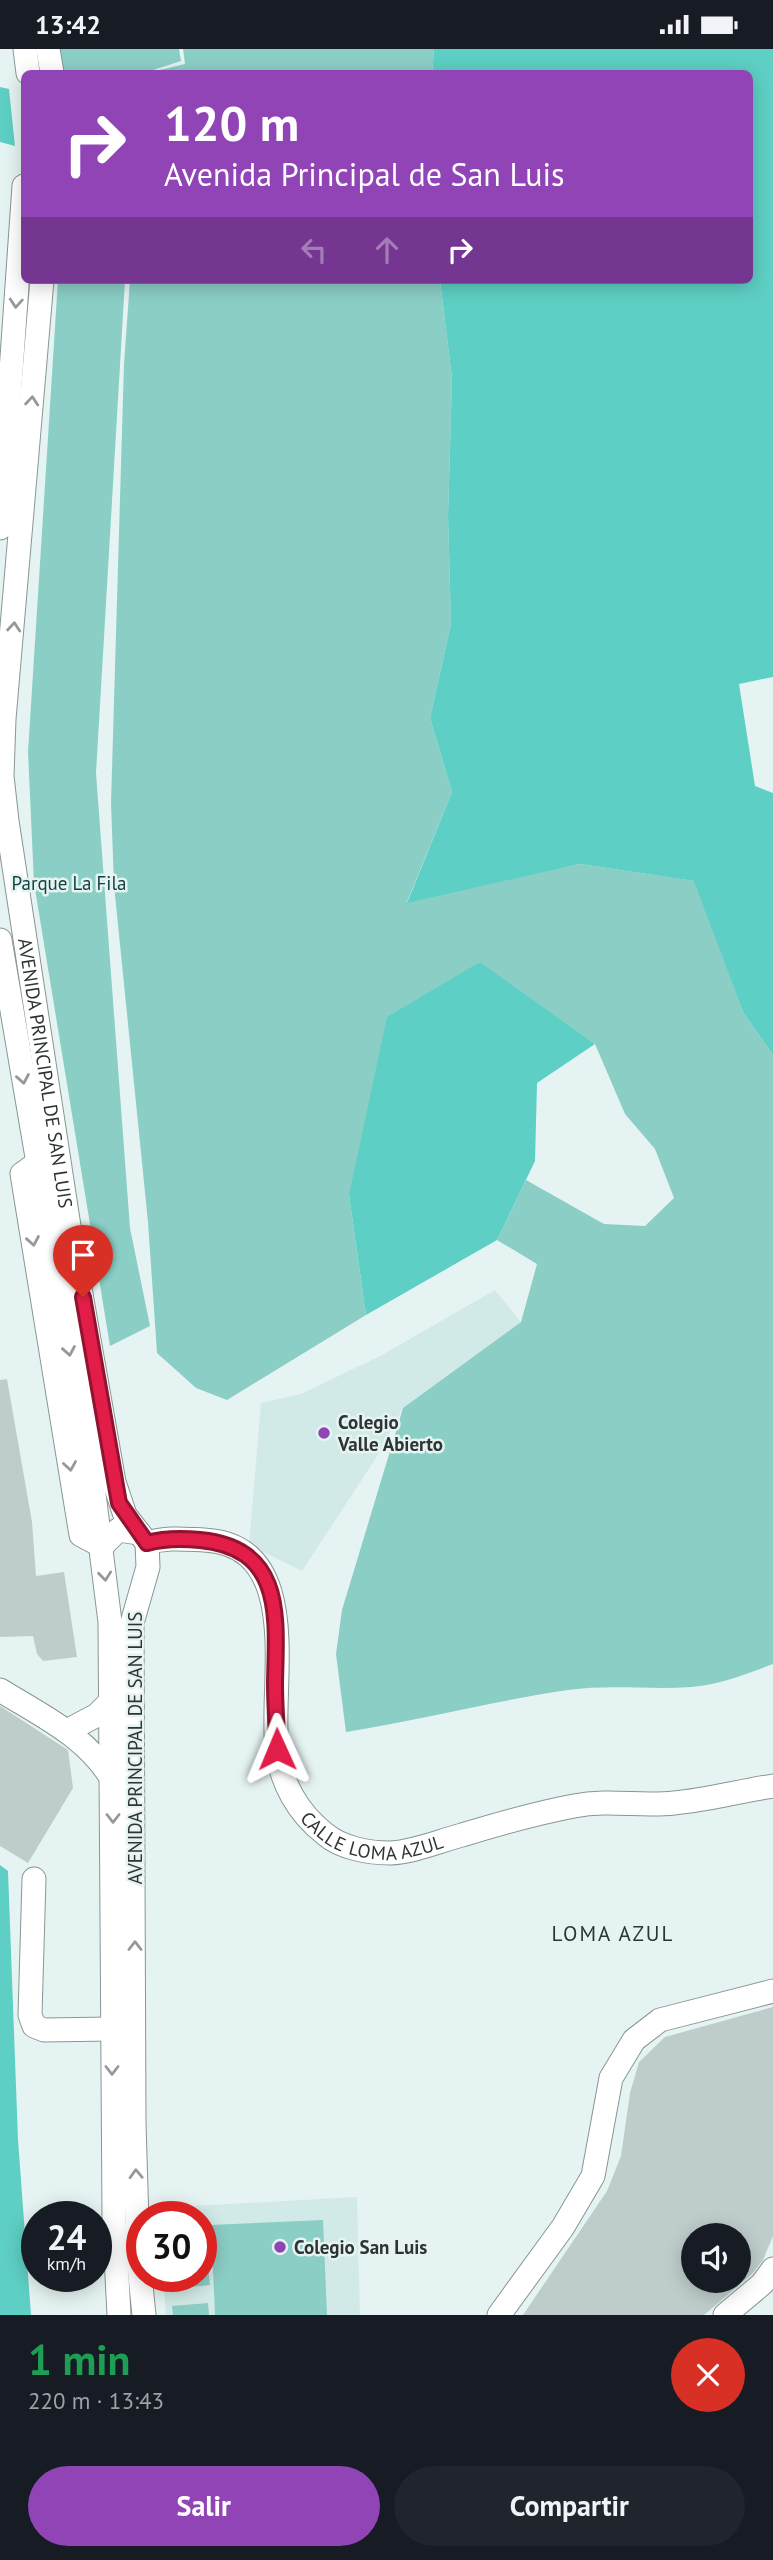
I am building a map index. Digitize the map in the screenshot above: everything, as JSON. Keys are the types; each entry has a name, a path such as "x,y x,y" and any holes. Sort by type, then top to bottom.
{"street":[{"path":"25,49 28,70"},
{"path":"48,49 52,70"},
{"path":"0,528 21,228"},
{"name":"AVENIDA PRINCIPAL DE SAN LUIS","path":"42,284 4,719 2,776 9,893 32,987 66,1207 114,1482 119,1503 143,1538 148,1567 132,1623 134,2123 138,2256 144,2315"},
{"name":"AVENIDA PRINCIPAL DE SAN LUIS","path":"0,940 1,964 16,1037 102,1546 110,1622 114,2218 119,2315"},
{"path":"1,964 18,964 25,970 32,987"},
{"path":"0,1018 9,1023 16,1037"},
{"name":"CALLE LOMA AZUL","path":"102,1546 118,1530 143,1538 216,1540 234,1547 260,1570 274,1600 277,1615 277,1749 287,1787 298,1807 311,1822 327,1837 348,1846 390,1853 574,1806 612,1801 672,1804 773,1786"},
{"path":"0,1690 68,1731 95,1755 113,1781"},
{"path":"68,1731 97,1716 111,1701"},
{"path":"34,1879 30,2015 34,2025 44,2029 112,2029"},
{"path":"499,2315 563,2227 593,2176 611,2078 634,2040 660,2020 773,1991"},
{"path":"725,2315 762,2284 773,2269"}],"shaded area":[{"path":"434,49 773,49 773,677 739,684 755,786 773,793 773,1055 743,1012 694,881 580,864 407,903 452,792 430,718 451,624 448,516 452,378 440,284 753,284 753,70 432,70"},
{"path":"0,87 9,89 15,146 0,142"},
{"path":"480,962 595,1044 537,1083 535,1161 497,1240 366,1315 349,1195 387,1017"},
{"name":"Colegio Valle Abierto","path":"495,1290 521,1322 403,1408 376,1458 302,1571 249,1545 261,1403 301,1394 382,1355"},
{"path":"0,1865 8,1871 23,2201 21,2292 29,2292 31,2315 0,2315"},
{"name":"Colegio San Luis","path":"357,2197 360,2315 166,2315 164,2292 217,2292 217,2205"}],"green space":[{"path":"54,49 179,49 181,61 153,70 59,70"},
{"path":"183,49 434,49 432,70 160,70 185,64"},
{"name":"Parque La Fila","path":"58,284 125,284 96,773 130,1228 150,1326 110,1346 34,883 28,752"},
{"path":"130,284 440,284 452,378 448,516 451,624 430,718 452,792 407,902 580,864 695,881 743,1012 773,1055 773,1664 732,1679 701,1686 568,1690 346,1732 336,1654 342,1610 403,1408 521,1322 537,1264 497,1240 526,1180 604,1224 645,1226 674,1198 655,1149 625,1114 595,1044 479,962 349,1195 366,1315 227,1400 196,1388 157,1353 148,1222 114,885 111,803 124,364"},
{"path":"323,2220 327,2315 215,2315 217,2225"},
{"path":"208,2303 209,2315 173,2315 172,2306"}],"building":[{"path":"7,1379 32,1522 36,1576 64,1572 77,1657 43,1661 37,1654 33,1636 0,1637 0,1380"},
{"path":"0,1706 68,1750 73,1788 28,1863 0,1846"},
{"path":"773,2007 773,2236 763,2260 751,2275 751,2223 681,2223 681,2293 730,2293 704,2315 523,2315 607,2191 621,2156 630,2093 639,2062 665,2037"}],"place":[{"name":"Colegio Valle Abierto","path":"324,1433"},
{"name":"Colegio San Luis","path":"280,2247"}],"district":[{"name":"LOMA AZUL","path":"613,1934"}],"route":[{"path":"83,1297 114,1482 125,1515 147,1543 163,1538 186,1537 216,1540 234,1547 260,1570 267,1582 277,1615 277,1749"}]}
